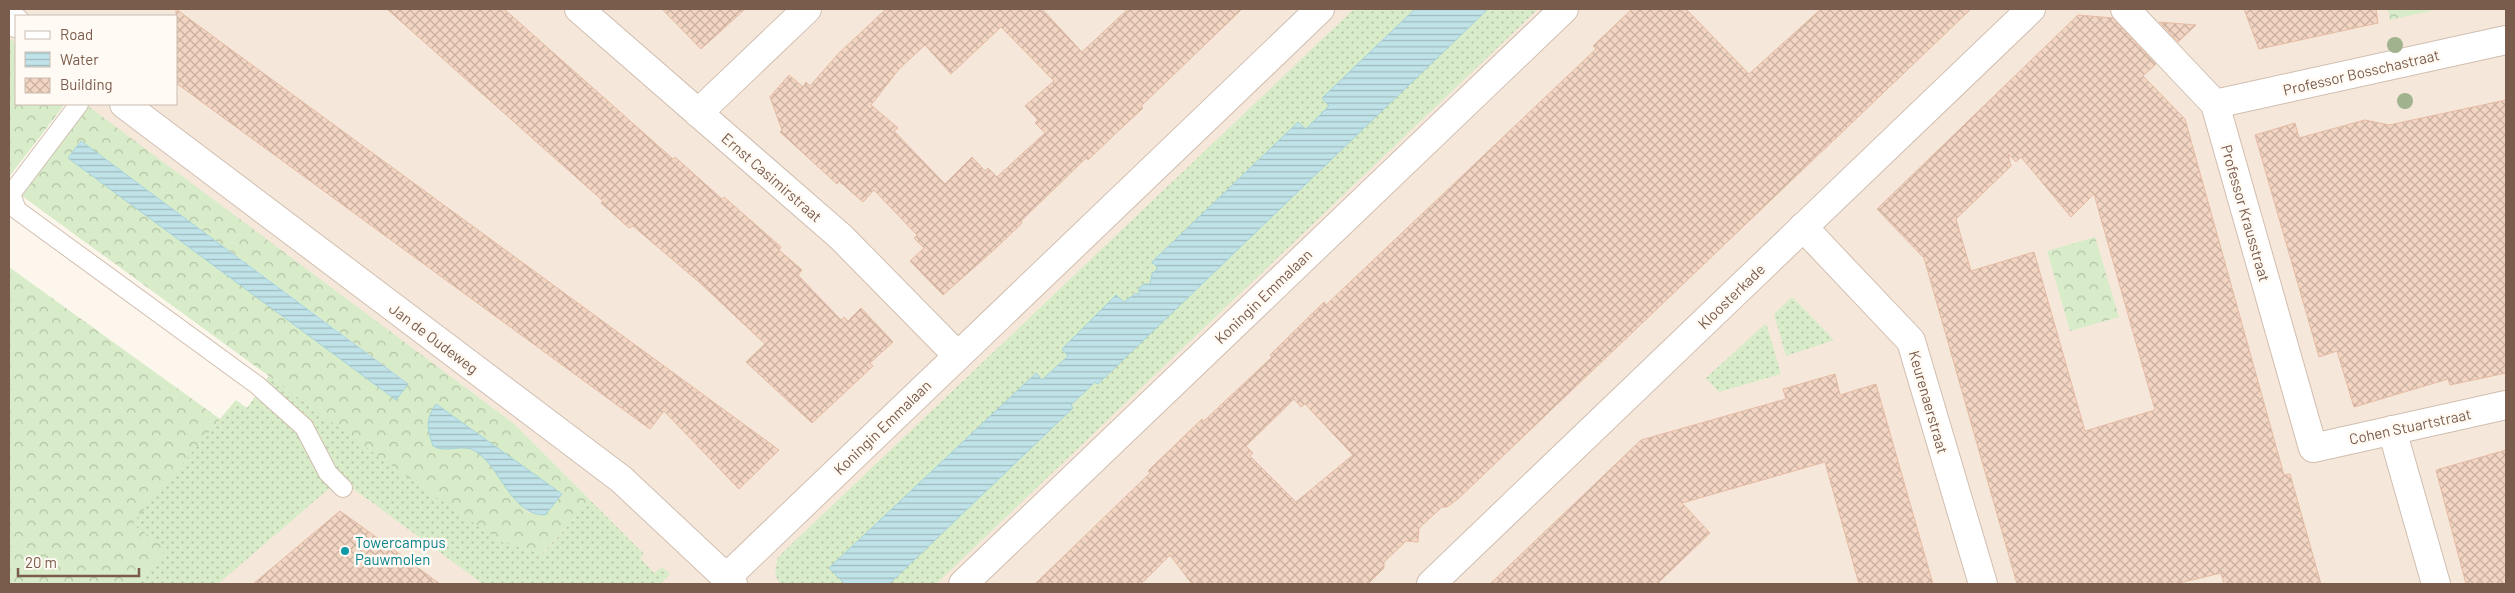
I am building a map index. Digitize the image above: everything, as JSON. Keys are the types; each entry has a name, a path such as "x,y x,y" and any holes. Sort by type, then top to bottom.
{"street":[{"name":"Ernst Casimirstraat","path":"579,9 841,238 957,355"},
{"path":"698,113 807,9"},
{"name":"Koningin Emmalaan","path":"730,581 957,355 1320,9"},
{"name":"Koningin Emmalaan","path":"962,584 1564,9"},
{"name":"Kloosterkade","path":"1430,584 2031,9"},
{"name":"Professor Krausstraat","path":"2125,9 2215,104 2314,448"},
{"name":"Professor Bosschastraat","path":"2215,104 2506,40"},
{"name":"Jan de Oudeweg","path":"125,105 621,479 730,581"},
{"name":"Keurenaerstraat","path":"1803,227 1912,342 1983,584"},
{"name":"Cohen Stuartstraat","path":"2314,448 2506,405"},
{"path":"2392,430 2436,584"}],"lane":[{"path":"78,105 11,194 17,210 257,385 304,427 328,474 343,488"}],"shaded area":[{"path":"9,9 2506,9 2506,584 152,584 367,324 72,105 178,105 178,15 15,15 15,62 9,58"}],"green space":[{"path":"1354,9 1415,9 1322,98 1329,106 1306,129 1298,122 1152,262 1158,268 1150,284 1139,295 1135,293 1124,302 1116,296 1062,349 1068,356 1042,380 1036,374 830,568 845,584 781,584 775,572 778,557"},
{"path":"1488,9 1538,9 936,584 889,584 1073,408 1071,405 1095,382 1098,384"},
{"path":"2388,9 2439,9 2390,20"},
{"path":"9,38 15,42 15,105 64,105 9,177"},
{"path":"88,106 513,423 591,501 541,554 502,542 410,479 22,196","holes":["81,141 408,383 408,384 68,158","436,404 562,494 529,513 487,460 469,449"]},
{"path":"2095,237 2119,317 2070,331 2047,251"},
{"path":"9,267 220,419 132,524 167,549 134,584 9,584"},
{"path":"1792,297 1834,340 1786,356 1774,314"},
{"path":"1766,323 1781,374 1719,392 1706,378"},
{"path":"269,376 410,479 502,542 542,554 591,501 644,554 640,558 654,573 662,567 670,574 660,584 483,584 340,479 218,584 134,584 166,549 131,524 236,400 247,408"}],"water":[{"path":"1415,9 1488,9 1098,384 1095,382 1071,405 1073,408 889,584 845,584 829,568 1036,373 1042,380 1068,356 1062,349 1116,295 1124,302 1136,293 1139,295 1139,288 1144,284 1150,284 1152,274 1158,268 1152,262 1298,122 1306,129 1329,106 1322,98"},
{"path":"81,141 408,384 396,400 68,158"},
{"path":"436,404 562,494 545,515 533,513 523,507 484,458 475,451 465,448 444,449 433,446 428,424"}],"building":[{"path":"176,9 779,450 739,489 664,411 650,429 178,84 178,15 176,15"},
{"path":"387,9 504,9 673,159 675,157 722,199 724,197 781,247 779,250 802,270 798,275 841,320 844,317 848,321 861,308 893,342 870,363 873,366 812,423 746,362 765,344 699,282 633,226 629,228 601,203 603,201"},
{"path":"662,9 745,9 701,49"},
{"path":"886,9 1042,9 1082,52 1128,9 1242,9 1141,106 1143,108 1088,160 1086,158 995,249 943,295 910,261 924,248 914,238 917,235 874,190 863,202 839,181 837,184 780,132 782,130 770,97 789,75 803,87 806,82 810,86 838,54","holes":["1001,27 1054,81 1025,106 1038,120 1035,123 1045,133 997,177 988,168 985,171 972,157 945,184 894,131 898,128 871,105 899,69 925,45 951,74"]},
{"path":"1632,9 1686,9 1749,74 1821,9 1971,9 1459,498 1447,507 1442,507 1419,528 1418,542 1406,541 1384,562 1384,568 1368,584 1192,584 1170,555 1141,584 1035,584 1150,473 1148,471 1202,419 1204,421 1272,357 1270,355 1324,302 1326,305 1596,49 1593,46","holes":["1294,399 1301,407 1305,404 1353,455 1296,502 1250,456 1253,453 1246,446"]},
{"path":"2244,9 2376,9 2378,23 2259,49"},
{"path":"2078,15 2113,18 2156,64 2143,76 2185,119 2284,475 2290,474 2321,584 2224,584 2221,573 2175,584 2017,584 1924,258 1877,209","holes":["2008,154 2016,162 2021,157 2071,217 2094,194 2155,410 2085,431 2034,252 1971,271 1956,219 2011,166"]},
{"path":"2159,22 2196,25 2178,42"},
{"path":"2506,100 2506,373 2450,385 2448,379 2354,407 2337,351 2319,357 2255,135 2295,123 2299,138 2365,120 2389,125"},
{"path":"1835,374 1840,395 1876,384 1933,584 1859,584 1825,462 1682,503 1710,533 1657,584 1490,584 1641,440 1786,399 1783,389"},
{"path":"2506,450 2506,584 2466,584 2436,470"},
{"name":"Towercampus Pauwmolen","path":"340,511 390,547 440,584 253,584"}],"place":[{"name":"Towercampus Pauwmolen","path":"345,551"}]}
